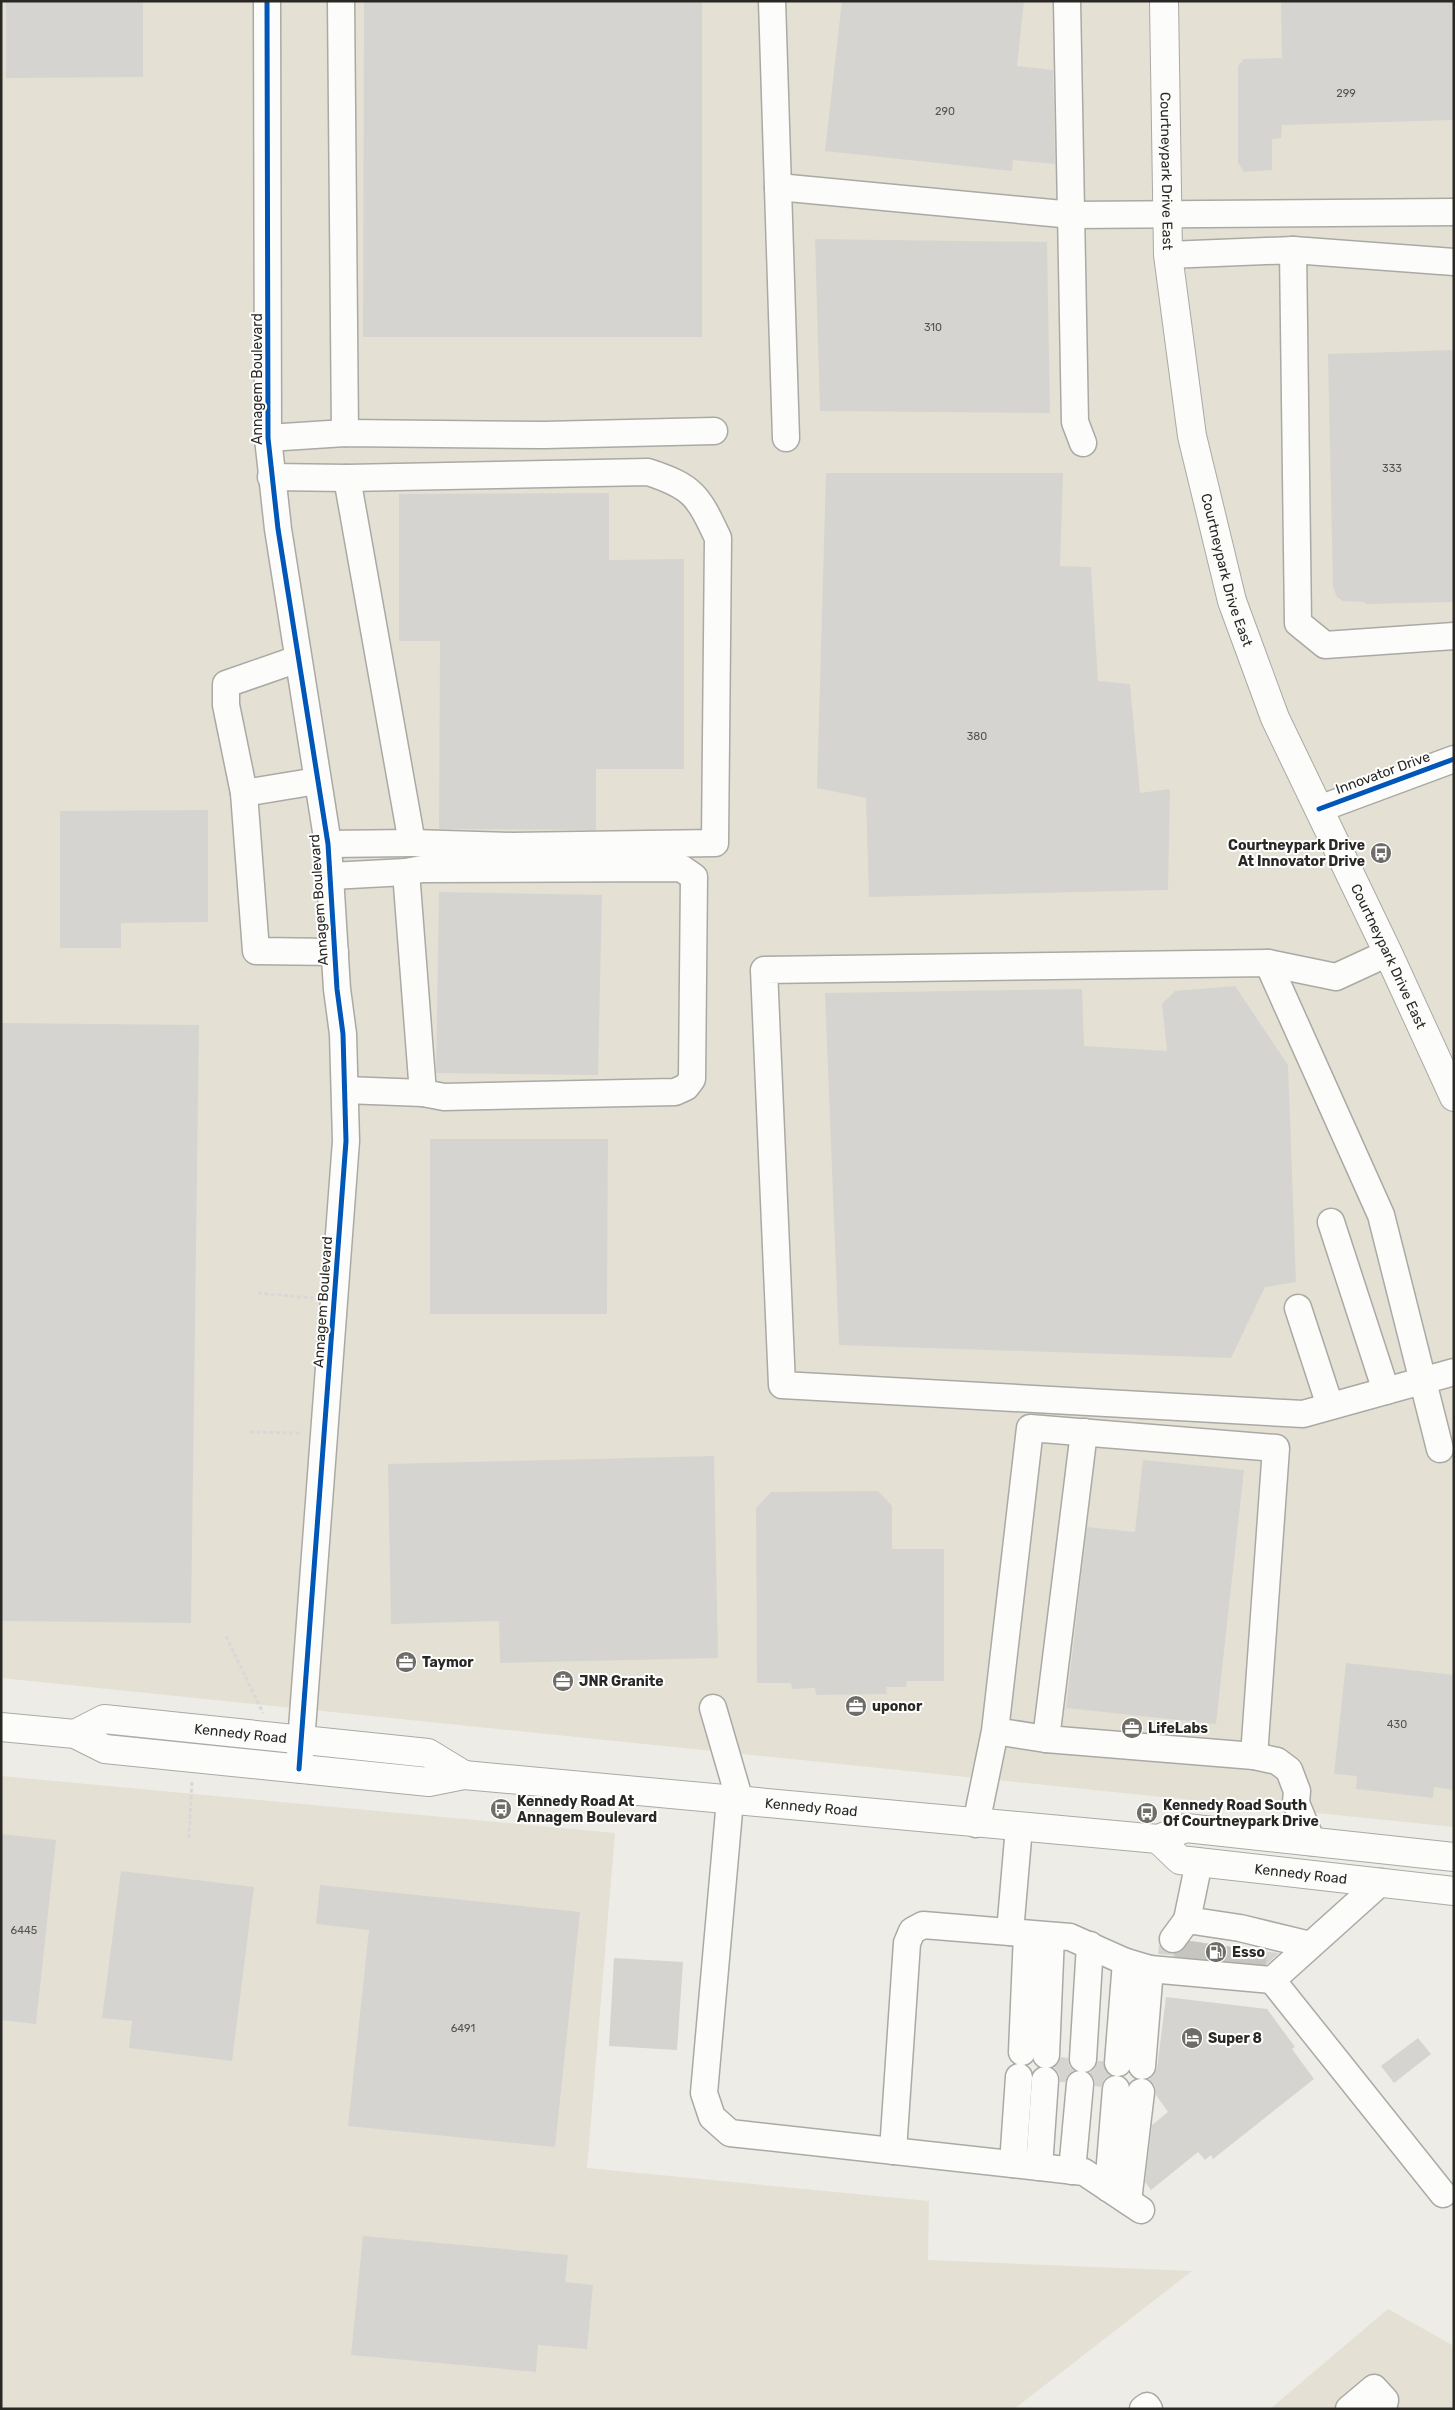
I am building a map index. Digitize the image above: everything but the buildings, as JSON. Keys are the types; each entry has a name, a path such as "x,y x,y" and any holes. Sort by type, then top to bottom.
{"main road":[{"name":"Courtneypark Drive East","path":"1164,1 1168,255 1192,436 1232,601 1275,718 1320,809 1454,1097"},
{"name":"Kennedy Road","path":"75,1734 104,1719 428,1753 464,1775"},
{"name":"Kennedy Road","path":"1,1727 75,1734 105,1749 429,1782 464,1775 976,1824 1158,1839 1186,1828 1454,1857"},
{"name":"Kennedy Road","path":"1158,1839 1180,1860 1454,1891"}],"street":[{"name":"Annagem Boulevard","path":"268,1 268,438 271,478 328,844 337,989 344,1034 346,1141 299,1769"},
{"path":"341,1 345,433"},
{"path":"772,1 786,438"},
{"path":"1067,1 1076,422 1083,443"},
{"path":"778,187 1073,215 1454,212"},
{"path":"1293,250 1298,623 1325,645 1454,636"},
{"path":"1168,255 1293,250 1454,262"},
{"path":"268,438 345,433 544,435 714,431"},
{"path":"271,478 648,472 674,480 700,501 718,538 714,843 512,846 412,843 328,844"},
{"path":"347,478 412,843"},
{"path":"298,659 226,684 226,705 244,793 256,951 335,952"},
{"name":"Innovator Drive","path":"1320,809 1454,759"},
{"path":"244,793 317,781"},
{"path":"331,876 406,872 422,869 681,868 694,877 692,1079 686,1087 675,1092 666,1093 444,1097 423,1093 345,1090"},
{"path":"406,872 423,1093"},
{"path":"1388,953 1336,977 1268,963 764,970 782,1385 1303,1414 1454,1372"},
{"path":"1268,963 1381,1215 1440,1449"},
{"path":"1331,1222 1386,1391"},
{"path":"1298,1308 1330,1406"},
{"path":"976,1824 995,1732 1030,1428 1276,1448 1254,1756"},
{"path":"1046,1739 1084,1432"},
{"path":"713,1708 735,1801 704,2093 712,2117 730,2133 1084,2172 1126,2199 1128,2090"},
{"path":"995,1732 1046,1739 1254,1756 1277,1761 1289,1770 1295,1784 1296,1803 1312,1842"},
{"path":"1278,1839 1296,1803"},
{"path":"1019,1827 1030,1934 1033,2066 1039,2167"},
{"path":"1199,1862 1208,1954 1443,2194"},
{"path":"893,2151 907,1943 912,1931 923,1925 1070,1937 1090,1945 1208,1954 1310,1945 1381,1882"},
{"path":"1072,2171 1082,2072 1090,1945"},
{"path":"1130,2065 1208,1954 1310,1945"},
{"path":"1013,2164 1033,2066"},
{"path":"1349,2409 1374,2388 1385,2400 1383,2409"},
{"path":"1143,2409 1147,2406 1149,2409"}],"path":[{"path":"258,1293 334,1300"},
{"path":"250,1432 324,1433"},
{"path":"226,1636 263,1712 265,1736"},
{"path":"189,1838 193,1758"}],"shaded area":[{"path":"1,1 1454,1 1454,1827 1,1678"},
{"path":"1,1776 615,1833 587,2168 929,2201 928,2260 1192,2271 1014,2409 1,2409"},
{"path":"1388,2309 1454,2346 1453,2409 1270,2409"}],"tunnel":[{"path":"1187,1958 1189,1941"},
{"path":"1209,1961 1211,1944"},
{"path":"1231,1963 1233,1947"},
{"path":"1253,1967 1254,1950"}],"cycle path":[{"path":"267,1 268,438 278,529 328,844 337,989 343,1034 346,1141 299,1769"},
{"path":"1319,809 1454,759"}],"place":[{"name":"Courtneypark Drive At Innovator Drive","path":"1381,853"},
{"name":"Taymor","path":"406,1662"},
{"name":"JNR Granite","path":"563,1681"},
{"name":"uponor","path":"856,1706"},
{"name":"LifeLabs","path":"1132,1728"},
{"name":"Kennedy Road At Annagem Boulevard","path":"501,1809"},
{"name":"Kennedy Road South Of Courtneypark Drive","path":"1147,1813"},
{"name":"Esso","path":"1216,1952"},
{"name":"Super 8","path":"1192,2038"}]}
